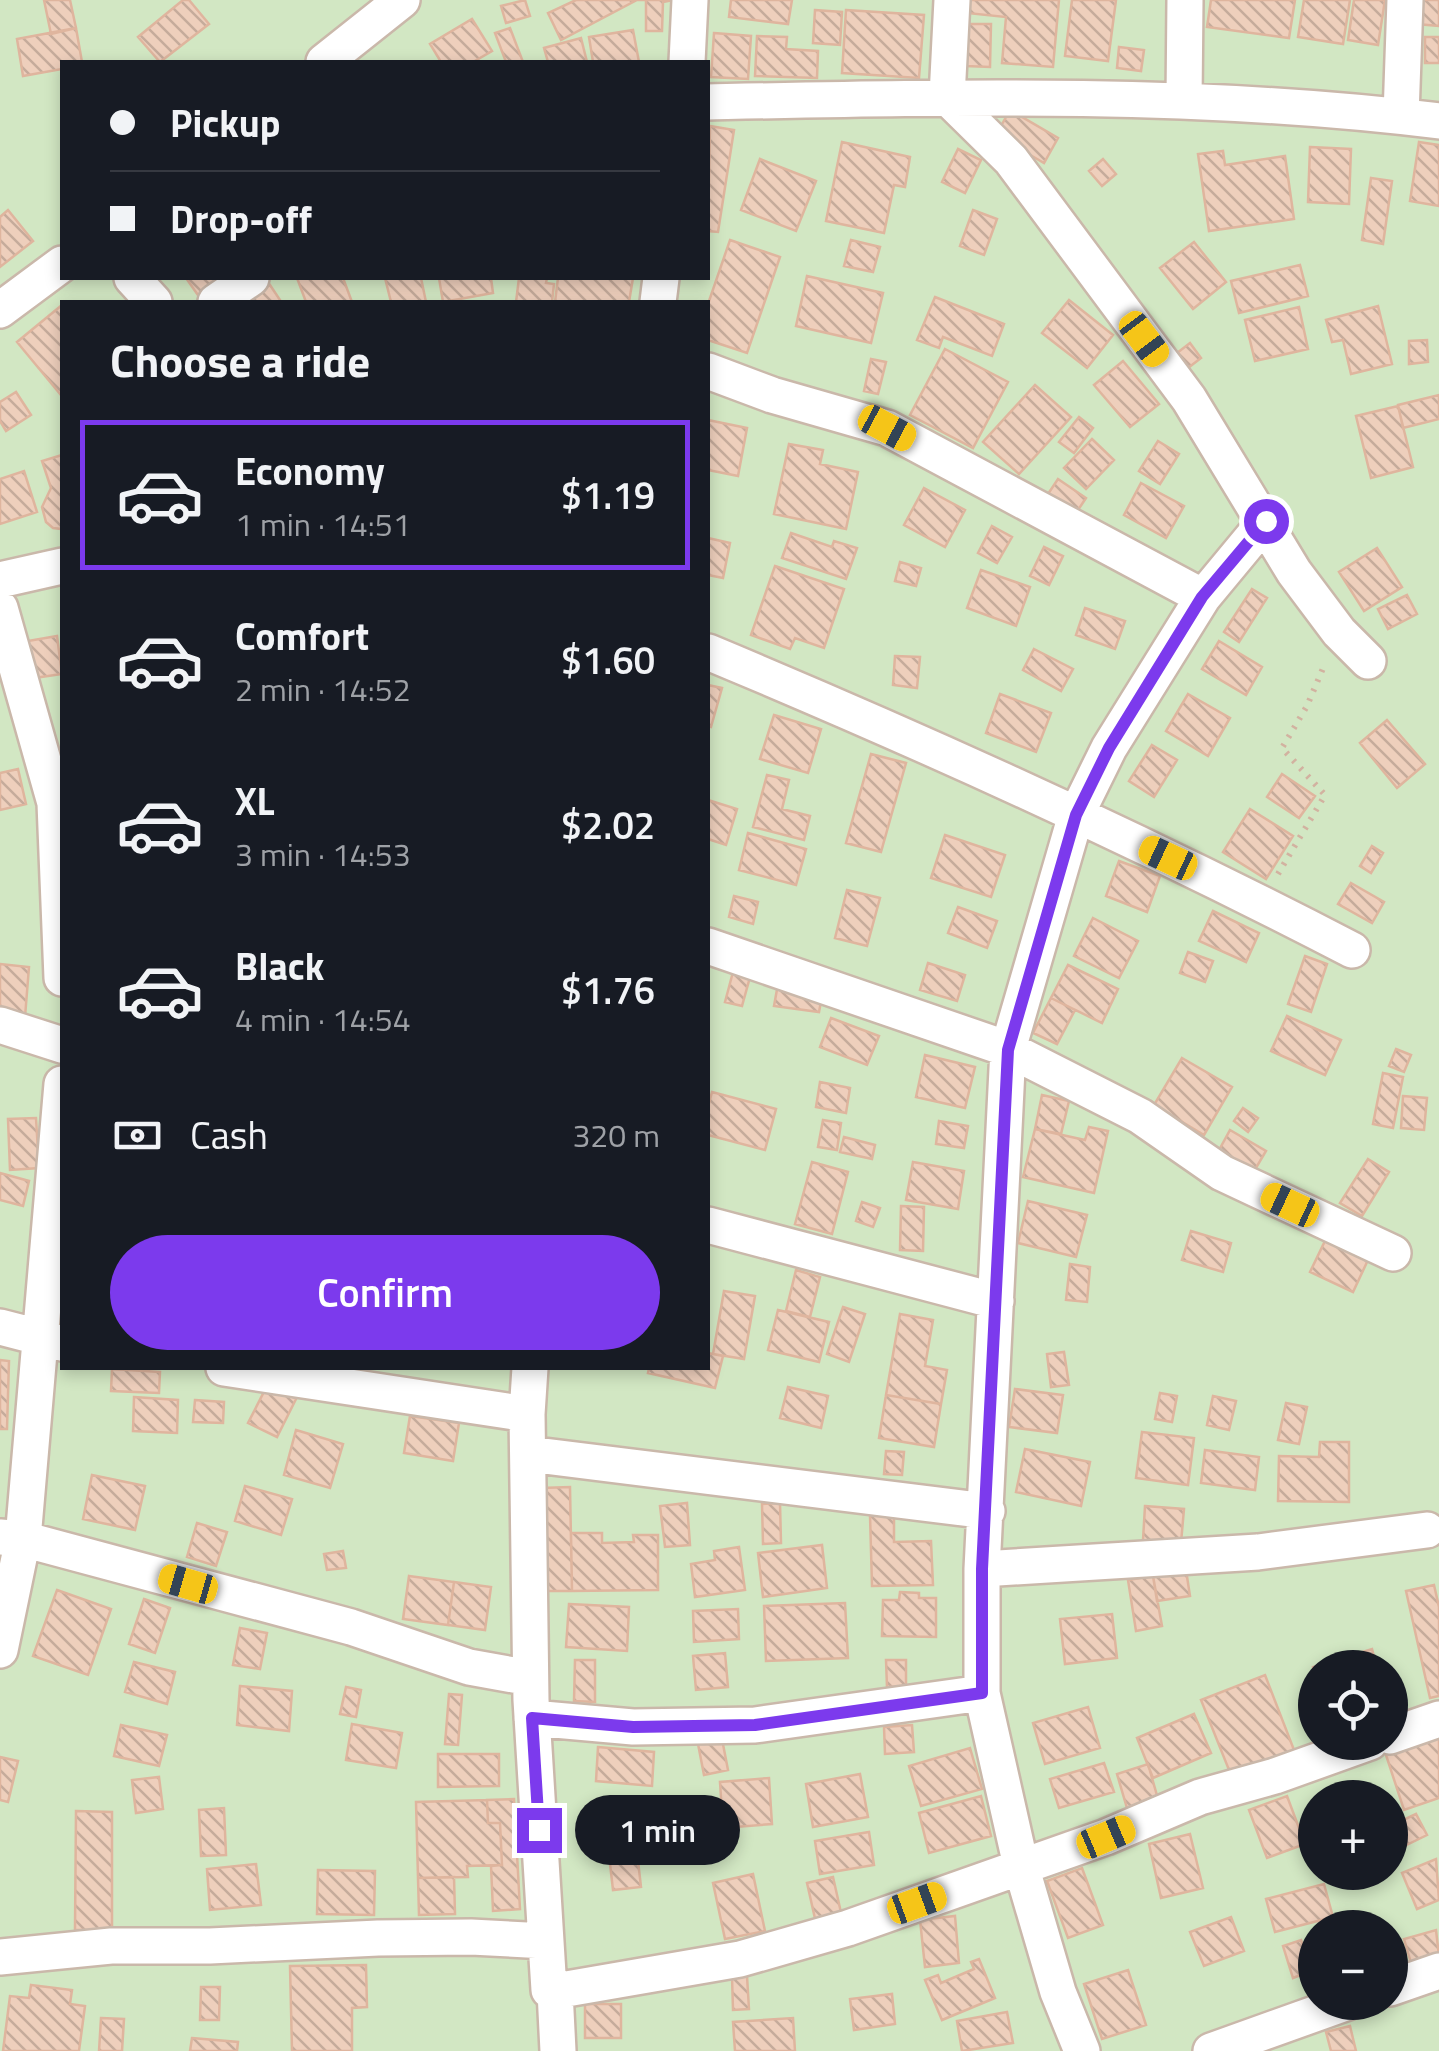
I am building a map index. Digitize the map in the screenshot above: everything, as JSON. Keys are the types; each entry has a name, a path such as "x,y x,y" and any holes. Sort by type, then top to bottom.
{"street":[{"path":"327,60 402,0"},
{"path":"687,60 690,0"},
{"path":"952,0 948,97 1011,160 1189,399 1294,572 1339,632 1368,661"},
{"path":"1184,100 1186,0"},
{"path":"1401,116 1405,0"},
{"path":"710,102 948,97 1184,100 1439,121"},
{"path":"0,310 60,265"},
{"path":"134,280 152,300"},
{"path":"219,300 249,280"},
{"path":"710,372 772,395 887,428 1202,597"},
{"path":"1082,2051 1058,1992 1021,1866 982,1693 982,1569 1008,1050 1076,815 1109,748 1202,597 1266,521"},
{"path":"0,580 60,566"},
{"path":"0,608 58,803 60,890"},
{"path":"710,653 1076,815 1352,950"},
{"path":"710,947 1008,1050 1140,1116 1222,1173 1392,1253"},
{"path":"0,1026 60,1045"},
{"path":"0,1650 12,1538 52,1341 60,1135"},
{"path":"710,1227 996,1301"},
{"path":"0,1327 52,1341"},
{"path":"237,1370 527,1414"},
{"path":"530,1370 530,1678 549,1990 740,1959 848,1928 1106,1837 1200,1797 1320,1760"},
{"path":"528,1454 987,1511"},
{"path":"982,1569 1258,1552 1427,1530"},
{"path":"12,1538 352,1627 470,1666 530,1678"},
{"path":"532,1718 633,1727 755,1725 982,1693"},
{"path":"1408,1729 1439,1718"},
{"path":"0,1957 110,1946 378,1938 546,1941"},
{"path":"1408,1981 1439,1970"},
{"path":"554,1991 558,2051"},
{"path":"1212,2051 1298,2020"}],"path":[{"path":"1260,903 1325,795 1282,748 1307,706 1339,632"}],"green space":[{"path":"0,0 1439,0 1439,2051 0,2051"}],"building":[{"path":"44,0 70,0 76,28 51,34"},
{"path":"183,0 189,0 209,24 163,60 138,37"},
{"path":"525,0 530,16 506,23 501,6"},
{"path":"576,0 637,0 561,40 548,13"},
{"path":"646,0 673,0 663,2 662,31 646,31"},
{"path":"731,0 792,0 788,24 729,17"},
{"path":"969,0 1059,0 1053,67 1002,63 1006,17 967,13"},
{"path":"1072,0 1116,0 1108,61 1065,56"},
{"path":"1211,0 1295,0 1289,38 1207,27"},
{"path":"1304,0 1350,0 1343,44 1298,37"},
{"path":"1354,0 1385,0 1378,45 1348,40"},
{"path":"1419,0 1439,0 1439,26 1417,24"},
{"path":"815,10 842,12 840,45 813,43"},
{"path":"846,10 924,15 919,78 842,73"},
{"path":"472,19 492,51 476,60 440,60 430,44"},
{"path":"968,24 991,24 990,67 966,66"},
{"path":"76,28 82,60 60,60 60,69 23,76 17,39"},
{"path":"510,28 522,60 505,60 495,33"},
{"path":"633,30 639,60 593,60 589,37"},
{"path":"714,33 751,36 748,79 711,77"},
{"path":"757,36 787,37 786,49 818,51 817,78 755,76"},
{"path":"1425,37 1439,37 1439,63 1425,63"},
{"path":"581,38 586,60 547,60 544,48"},
{"path":"1119,47 1144,50 1141,71 1117,68"},
{"path":"1010,110 1058,138 1044,163 996,135"},
{"path":"710,126 734,130 718,232 710,231"},
{"path":"842,142 910,157 905,187 894,185 884,233 826,221"},
{"path":"1419,142 1439,145 1439,206 1410,201"},
{"path":"1310,147 1351,149 1349,204 1308,202"},
{"path":"958,149 981,160 965,193 942,182"},
{"path":"1223,151 1225,165 1285,156 1294,219 1209,231 1198,154"},
{"path":"760,159 816,181 796,231 741,210"},
{"path":"1103,159 1116,174 1102,186 1089,171"},
{"path":"1371,178 1392,181 1383,244 1362,240"},
{"path":"8,210 33,241 0,267 0,217"},
{"path":"973,210 997,219 984,255 960,246"},
{"path":"730,240 780,257 747,353 710,341 709,300"},
{"path":"851,240 880,247 873,272 844,266"},
{"path":"1194,242 1226,282 1193,309 1160,268"},
{"path":"1300,265 1308,296 1239,313 1231,281"},
{"path":"807,276 883,293 871,343 796,326"},
{"path":"187,280 226,280 200,298"},
{"path":"298,280 344,280 351,300 305,300"},
{"path":"386,280 421,280 426,300 390,300"},
{"path":"439,280 491,280 493,293 443,300"},
{"path":"519,280 547,280 554,284 552,300 516,300"},
{"path":"558,280 633,280 629,300 555,300"},
{"path":"270,285 280,300 245,300"},
{"path":"935,297 1004,324 992,356 943,337 939,348 917,340"},
{"path":"1069,300 1113,335 1087,368 1042,333"},
{"path":"1378,306 1392,364 1351,374 1343,340 1332,342 1326,320"},
{"path":"60,307 60,394 17,342"},
{"path":"1299,307 1308,349 1255,361 1245,320"},
{"path":"1427,340 1428,362 1409,364 1409,341"},
{"path":"1190,343 1201,358 1188,368 1177,353"},
{"path":"945,349 1008,382 973,448 910,415"},
{"path":"871,359 886,362 878,394 864,391"},
{"path":"1123,361 1159,404 1130,427 1094,385"},
{"path":"1035,385 1071,417 1019,474 983,442"},
{"path":"16,392 31,415 6,431 0,421 0,402"},
{"path":"1439,395 1439,419 1403,428 1398,405"},
{"path":"1398,406 1413,467 1371,478 1356,416"},
{"path":"1079,417 1093,428 1074,453 1059,442"},
{"path":"710,420 747,428 738,476 710,470"},
{"path":"1092,439 1114,460 1086,489 1064,468"},
{"path":"1158,441 1179,454 1160,484 1139,471"},
{"path":"789,444 823,450 820,464 858,472 846,529 774,514"},
{"path":"60,456 60,529 46,522 42,507 51,488 42,461"},
{"path":"24,471 37,512 0,524 0,479"},
{"path":"1058,479 1086,498 1074,516 1046,497"},
{"path":"1141,483 1184,506 1166,538 1124,515"},
{"path":"924,488 965,510 945,547 904,525"},
{"path":"992,526 1012,537 997,563 978,553"},
{"path":"791,533 832,547 834,541 857,548 846,579 782,558"},
{"path":"710,538 730,543 723,578 710,575"},
{"path":"1044,547 1063,556 1049,585 1030,576"},
{"path":"1377,548 1402,587 1364,611 1339,572"},
{"path":"900,562 921,568 916,586 895,581"},
{"path":"775,566 844,589 824,648 795,638 790,649 751,635"},
{"path":"981,570 1030,587 1016,626 967,608"},
{"path":"1252,589 1267,598 1239,642 1224,632"},
{"path":"1407,595 1417,614 1388,629 1378,609"},
{"path":"1085,608 1125,621 1115,649 1076,635"},
{"path":"57,636 60,674 34,678 28,641"},
{"path":"1219,641 1262,667 1246,695 1202,669"},
{"path":"1034,649 1073,669 1061,691 1023,670"},
{"path":"895,656 920,657 917,688 893,685"},
{"path":"710,685 722,688 710,727"},
{"path":"1000,694 1051,713 1036,752 986,733"},
{"path":"1188,694 1230,718 1208,756 1166,731"},
{"path":"774,715 821,729 808,773 760,759"},
{"path":"1387,720 1425,764 1397,788 1360,743"},
{"path":"1152,745 1177,760 1154,797 1129,781"},
{"path":"871,754 906,763 881,852 846,843"},
{"path":"18,769 26,804 0,810 0,773"},
{"path":"1282,774 1315,796 1299,818 1267,797"},
{"path":"767,775 789,780 782,809 810,816 804,840 753,827"},
{"path":"710,801 737,809 726,845 710,840"},
{"path":"1250,809 1293,836 1266,879 1223,852"},
{"path":"748,833 806,849 796,885 739,870"},
{"path":"945,835 1005,855 991,897 931,878"},
{"path":"1372,846 1383,853 1371,873 1360,866"},
{"path":"1119,861 1160,876 1147,912 1106,896"},
{"path":"1351,883 1384,902 1372,923 1338,904"},
{"path":"847,890 880,898 867,946 835,938"},
{"path":"734,896 758,902 753,924 729,917"},
{"path":"958,907 997,921 987,948 948,933"},
{"path":"1213,911 1259,933 1246,962 1199,941"},
{"path":"1093,918 1138,941 1119,978 1074,956"},
{"path":"1188,952 1213,961 1205,982 1180,973"},
{"path":"1305,956 1327,964 1311,1012 1288,1004"},
{"path":"928,963 965,975 957,1001 920,990"},
{"path":"0,964 29,967 25,1017 0,1009"},
{"path":"1068,965 1118,989 1102,1023 1051,998"},
{"path":"733,972 750,977 742,1006 725,1002"},
{"path":"778,984 823,991 819,1012 774,1006"},
{"path":"1051,998 1075,1010 1057,1044 1033,1033"},
{"path":"1287,1016 1341,1040 1325,1075 1271,1051"},
{"path":"831,1018 879,1036 867,1065 820,1047"},
{"path":"1396,1049 1411,1055 1404,1072 1389,1066"},
{"path":"925,1055 975,1067 965,1108 916,1097"},
{"path":"1182,1058 1232,1087 1204,1135 1154,1105"},
{"path":"1383,1073 1403,1077 1393,1128 1373,1124"},
{"path":"820,1082 850,1088 846,1113 816,1107"},
{"path":"712,1092 776,1109 765,1150 710,1136"},
{"path":"1042,1095 1069,1101 1061,1134 1035,1129"},
{"path":"1403,1096 1427,1098 1424,1130 1401,1128"},
{"path":"1243,1108 1258,1118 1248,1132 1234,1121"},
{"path":"36,1118 39,1168 10,1170 8,1119"},
{"path":"823,1120 841,1123 837,1150 818,1147"},
{"path":"939,1121 968,1126 964,1148 936,1144"},
{"path":"1089,1127 1108,1131 1094,1193 1023,1177 1035,1129 1085,1140"},
{"path":"1230,1130 1266,1151 1253,1173 1218,1152"},
{"path":"844,1137 875,1145 872,1159 840,1152"},
{"path":"1368,1159 1389,1172 1362,1216 1340,1203"},
{"path":"812,1162 848,1172 832,1234 795,1224"},
{"path":"913,1162 964,1171 958,1209 906,1200"},
{"path":"0,1173 29,1181 23,1206 0,1200"},
{"path":"1028,1201 1087,1215 1076,1257 1018,1243"},
{"path":"862,1202 880,1208 873,1227 856,1221"},
{"path":"901,1206 924,1207 923,1251 900,1250"},
{"path":"1191,1231 1231,1243 1223,1272 1182,1260"},
{"path":"1325,1241 1368,1260 1353,1292 1310,1272"},
{"path":"1070,1264 1090,1267 1087,1302 1066,1300"},
{"path":"796,1270 820,1277 810,1317 786,1311"},
{"path":"724,1291 755,1296 744,1359 713,1354"},
{"path":"843,1307 865,1314 849,1362 827,1354"},
{"path":"778,1310 829,1322 819,1362 768,1350"},
{"path":"900,1314 933,1320 925,1366 947,1370 941,1404 886,1395"},
{"path":"1064,1352 1069,1385 1051,1387 1047,1354"},
{"path":"710,1353 723,1356 715,1388 648,1373 710,1370"},
{"path":"0,1360 9,1361 7,1429 0,1429"},
{"path":"112,1370 160,1372 159,1393 111,1391"},
{"path":"268,1384 296,1399 277,1437 248,1423"},
{"path":"788,1387 828,1396 821,1428 780,1418"},
{"path":"1015,1389 1063,1395 1057,1433 1009,1427"},
{"path":"1160,1393 1177,1396 1172,1422 1155,1419"},
{"path":"886,1395 941,1404 934,1447 879,1438"},
{"path":"1213,1396 1236,1401 1229,1430 1207,1425"},
{"path":"134,1397 178,1400 177,1433 133,1431"},
{"path":"195,1400 224,1402 223,1423 193,1422"},
{"path":"1286,1403 1307,1407 1299,1444 1278,1440"},
{"path":"410,1416 459,1423 453,1461 404,1453"},
{"path":"296,1430 343,1444 330,1488 284,1475"},
{"path":"1142,1432 1194,1438 1188,1485 1136,1478"},
{"path":"1320,1442 1349,1442 1349,1502 1278,1501 1279,1456 1319,1457"},
{"path":"1025,1449 1090,1462 1081,1506 1016,1492"},
{"path":"1205,1450 1259,1457 1255,1490 1201,1483"},
{"path":"886,1451 904,1452 902,1475 884,1474"},
{"path":"92,1475 145,1486 135,1530 83,1519"},
{"path":"245,1486 292,1499 281,1535 235,1521"},
{"path":"570,1487 572,1591 542,1591 541,1488"},
{"path":"687,1503 690,1545 665,1547 660,1506"},
{"path":"780,1503 781,1543 763,1544 762,1504"},
{"path":"1145,1506 1184,1509 1181,1543 1143,1540"},
{"path":"894,1514 894,1542 931,1541 933,1585 872,1586 870,1515"},
{"path":"197,1523 227,1532 216,1566 187,1557"},
{"path":"571,1533 602,1533 602,1543 634,1542 633,1535 658,1535 658,1590 572,1591"},
{"path":"822,1545 827,1588 763,1597 758,1553"},
{"path":"739,1547 745,1590 695,1597 691,1564 715,1560 714,1551"},
{"path":"343,1551 346,1568 327,1570 324,1554"},
{"path":"1186,1570 1190,1596 1157,1601 1153,1576"},
{"path":"409,1576 454,1582 448,1625 403,1619"},
{"path":"1153,1576 1162,1626 1136,1631 1128,1580"},
{"path":"454,1582 491,1587 485,1630 448,1625"},
{"path":"1434,1585 1439,1607 1439,1696 1430,1698 1406,1591"},
{"path":"57,1590 111,1609 88,1675 33,1656"},
{"path":"900,1592 936,1598 936,1637 882,1636 883,1600 899,1600"},
{"path":"144,1599 170,1608 155,1653 129,1644"},
{"path":"845,1603 848,1658 766,1661 764,1606"},
{"path":"569,1604 629,1607 627,1651 566,1647"},
{"path":"738,1609 739,1639 694,1642 693,1611"},
{"path":"1112,1614 1117,1658 1065,1664 1060,1619"},
{"path":"240,1628 267,1633 260,1669 233,1665"},
{"path":"725,1653 728,1687 696,1690 693,1656"},
{"path":"575,1660 595,1660 595,1702 574,1701"},
{"path":"886,1660 906,1660 906,1686 887,1687"},
{"path":"134,1662 175,1672 167,1704 125,1692"},
{"path":"1265,1675 1294,1750 1231,1775 1201,1700"},
{"path":"240,1686 292,1691 289,1731 237,1725"},
{"path":"346,1687 361,1690 356,1717 340,1714"},
{"path":"449,1694 462,1695 458,1745 445,1744"},
{"path":"1088,1707 1100,1748 1045,1764 1033,1723"},
{"path":"1194,1714 1211,1753 1153,1778 1137,1738"},
{"path":"352,1724 402,1733 396,1768 346,1760"},
{"path":"121,1725 167,1735 159,1766 114,1756"},
{"path":"912,1725 914,1752 885,1754 884,1727"},
{"path":"1439,1738 1439,1798 1408,1809 1408,1780 1394,1780 1388,1760 1408,1760 1408,1748"},
{"path":"722,1739 728,1770 704,1775 698,1744"},
{"path":"598,1747 654,1752 652,1786 596,1781"},
{"path":"970,1748 982,1789 921,1806 909,1766"},
{"path":"438,1754 499,1754 499,1786 438,1787"},
{"path":"0,1757 18,1761 8,1802 0,1800"},
{"path":"1104,1763 1114,1792 1059,1808 1050,1779"},
{"path":"1148,1764 1160,1806 1129,1815 1117,1774"},
{"path":"860,1774 868,1817 813,1827 806,1784"},
{"path":"159,1777 163,1809 136,1813 132,1780"},
{"path":"769,1778 772,1824 723,1828 720,1782"},
{"path":"981,1796 991,1836 929,1853 919,1813"},
{"path":"1287,1796 1298,1825 1298,1847 1267,1858 1249,1810"},
{"path":"514,1799 520,1909 493,1911 491,1866 502,1865 500,1823 488,1823 487,1800"},
{"path":"487,1800 488,1823 500,1823 502,1865 467,1866 468,1877 418,1878 416,1802"},
{"path":"614,1801 662,1802 661,1840 613,1839"},
{"path":"224,1808 226,1855 201,1856 199,1810"},
{"path":"76,1811 112,1812 112,1930 75,1930"},
{"path":"1416,1814 1427,1835 1408,1844 1408,1818"},
{"path":"869,1832 874,1865 820,1874 815,1841"},
{"path":"1190,1834 1203,1888 1161,1898 1149,1844"},
{"path":"637,1852 641,1887 613,1890 609,1855"},
{"path":"1436,1859 1439,1900 1417,1909 1408,1887 1408,1871"},
{"path":"256,1864 261,1905 210,1910 207,1869"},
{"path":"1082,1868 1103,1925 1068,1938 1047,1881"},
{"path":"318,1870 375,1871 374,1915 317,1914"},
{"path":"753,1874 765,1931 725,1939 713,1883"},
{"path":"454,1877 455,1914 419,1915 418,1878"},
{"path":"833,1877 842,1917 816,1923 807,1883"},
{"path":"1301,1890 1326,1890 1331,1910 1298,1910 1298,1926 1275,1932 1266,1899"},
{"path":"955,1916 959,1963 925,1967 920,1920"},
{"path":"1231,1917 1244,1951 1204,1966 1190,1932"},
{"path":"1436,1930 1439,1956 1411,1963 1408,1938"},
{"path":"1298,1941 1298,1976 1293,1978 1283,1946"},
{"path":"979,1959 995,1998 942,2020 925,1980 938,1975 941,1983 974,1969 971,1962"},
{"path":"366,1965 367,2007 352,2008 352,2051 292,2051 290,1966"},
{"path":"1128,1970 1146,2025 1102,2039 1084,1984"},
{"path":"747,1976 749,2009 733,2010 732,1977"},
{"path":"31,1985 72,1990 70,2004 85,2006 79,2051 3,2051 10,1996 29,1998"},
{"path":"201,1987 220,1987 219,2020 200,2020"},
{"path":"892,1994 895,2024 854,2030 850,1999"},
{"path":"585,2004 621,2004 621,2038 585,2038"},
{"path":"1007,2012 1013,2043 962,2051 957,2021"},
{"path":"101,2018 124,2019 122,2051 99,2051"},
{"path":"793,2018 795,2051 735,2051 733,2022"},
{"path":"1350,2026 1356,2051 1331,2051 1326,2032"},
{"path":"192,2038 238,2042 237,2051 190,2051"}],"route":[{"path":"539,1830 532,1718 633,1727 755,1725 982,1693 982,1569 1008,1050 1076,815 1092,782 1202,597 1266,521"}]}
